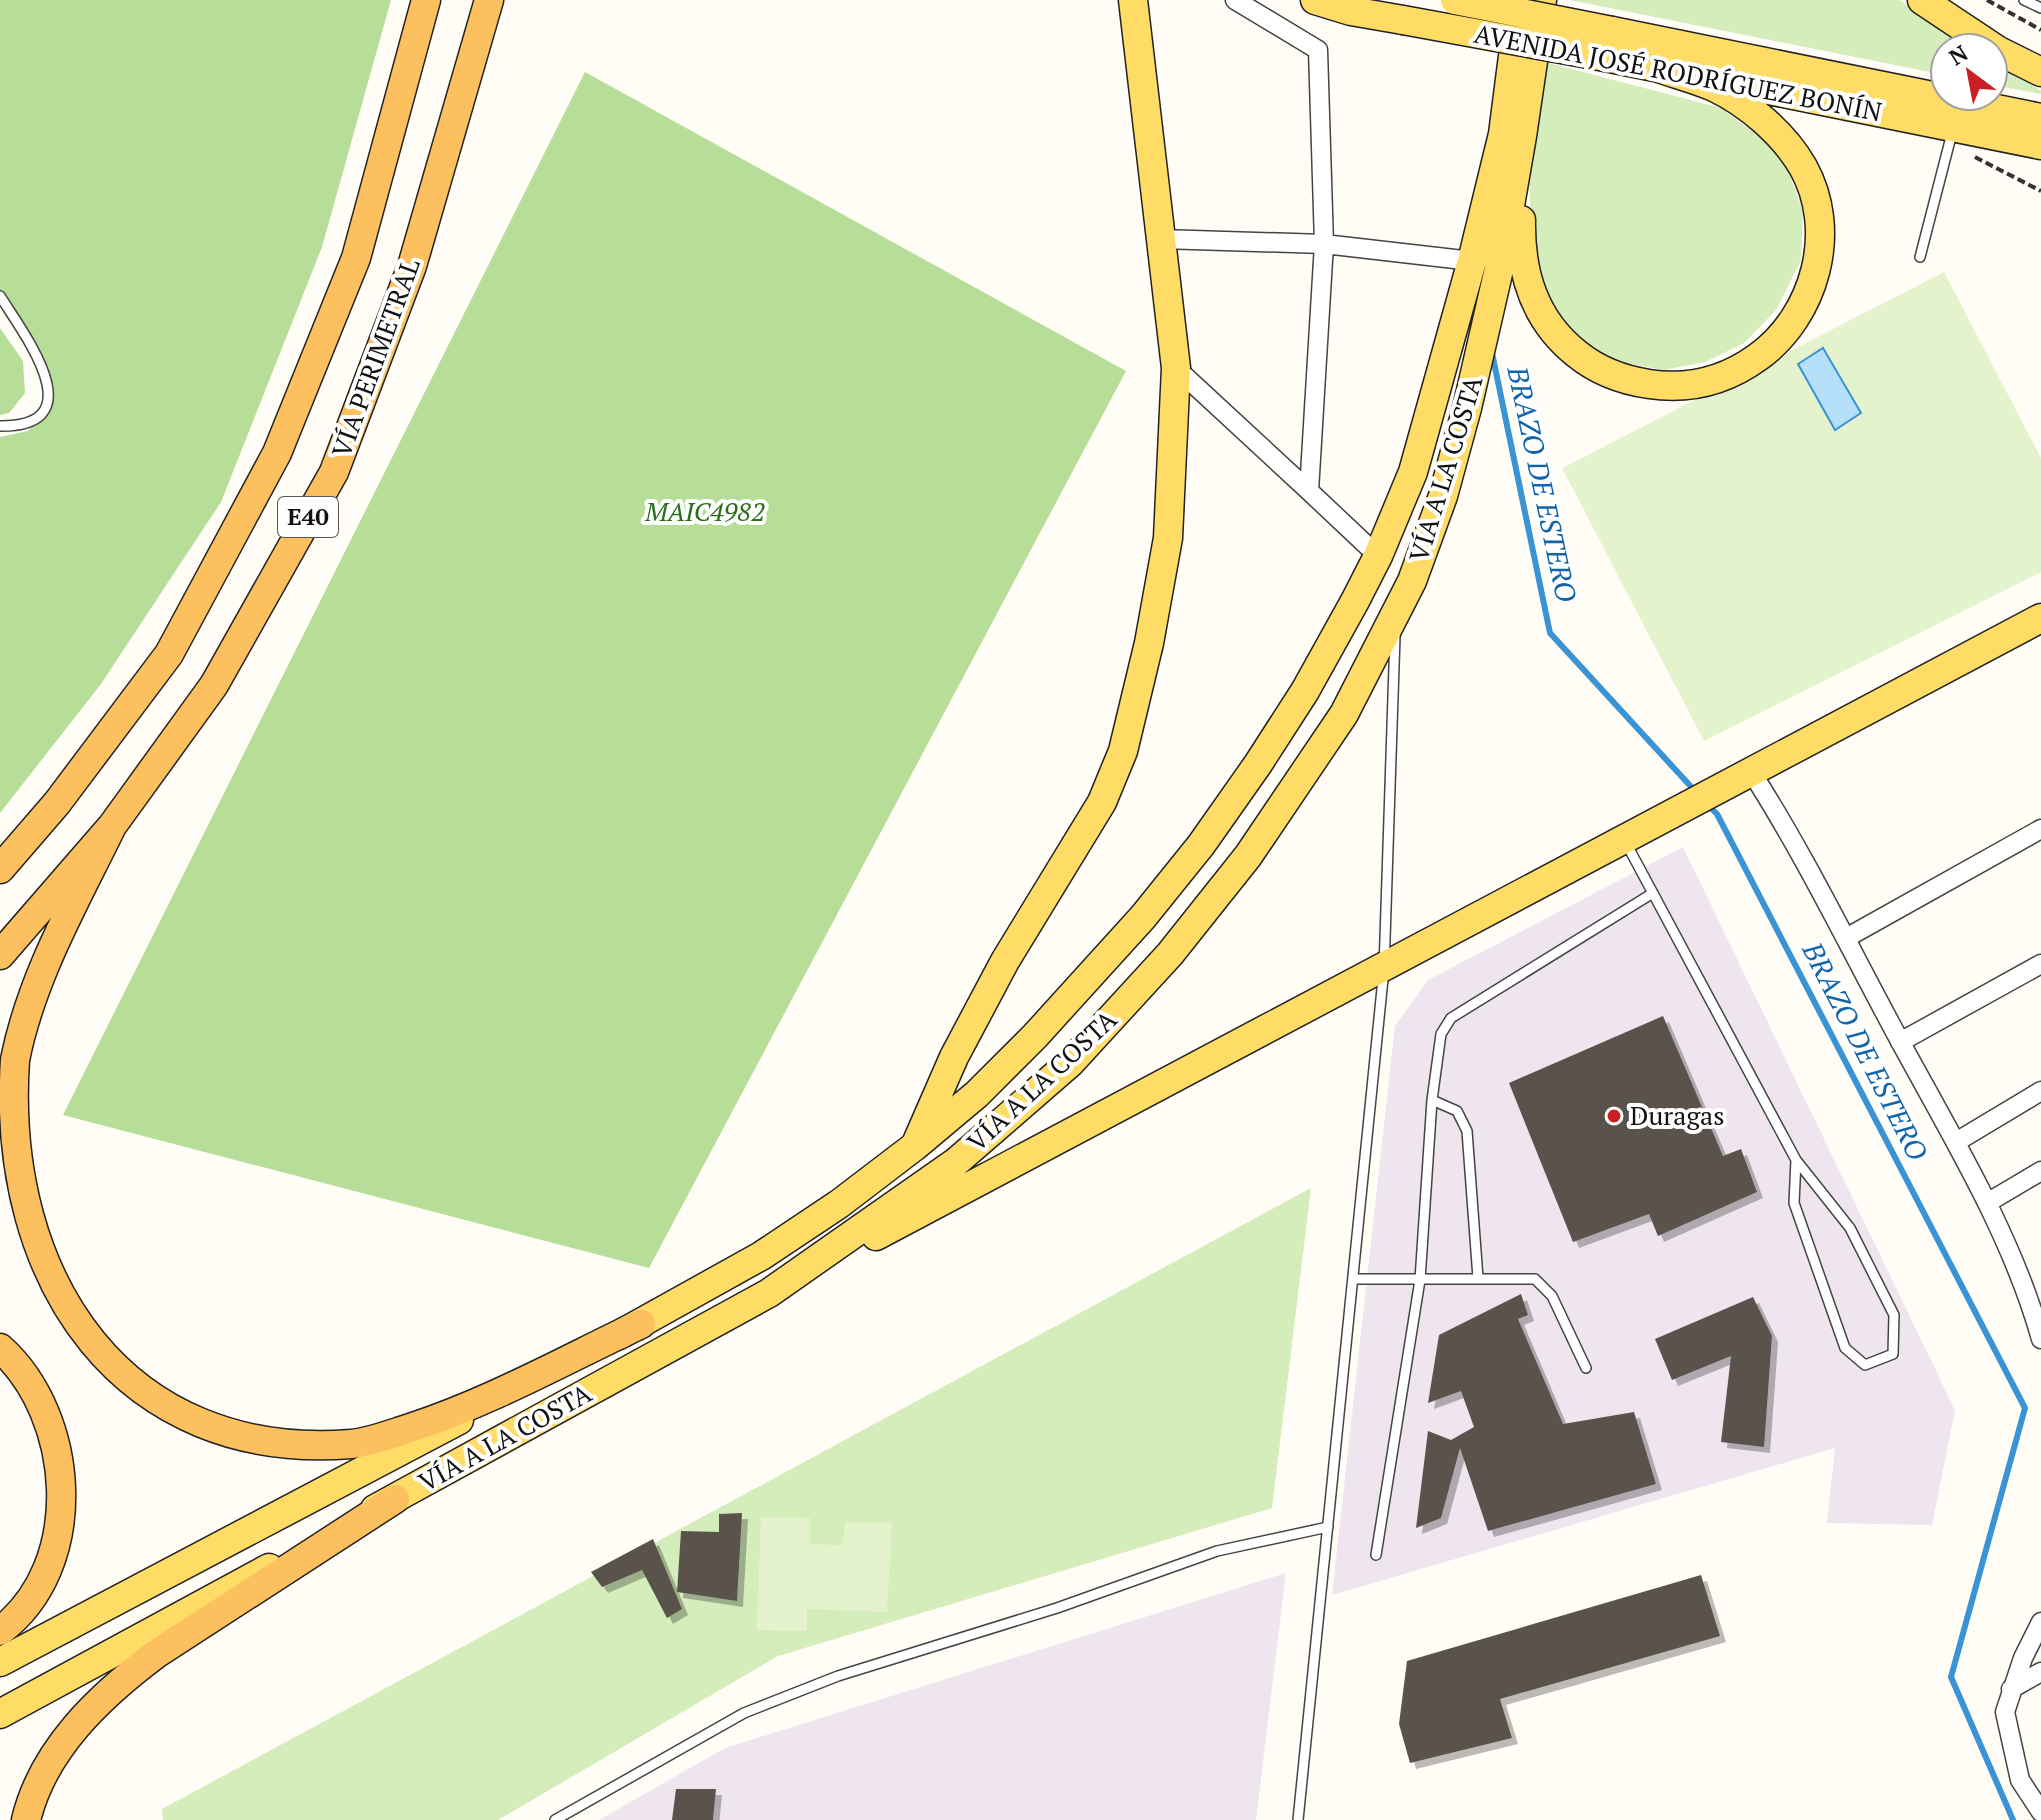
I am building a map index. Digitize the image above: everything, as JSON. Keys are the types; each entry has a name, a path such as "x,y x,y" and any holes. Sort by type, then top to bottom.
{"highway":[{"name":"VÍA PERIMETRAL","path":"0,869 57,803 169,654 277,453 356,258 426,0"},
{"name":"VÍA PERIMETRAL","path":"0,955 112,826 214,685 334,472 412,266 489,0"},
{"path":"112,826 27,1006 14,1063 7,1124 17,1218 28,1255 51,1301 75,1338 98,1361 142,1396 175,1414 213,1429 254,1439 353,1444 445,1417 641,1324"},
{"path":"0,1348 12,1359 37,1397 54,1436 61,1513 53,1552 36,1591 0,1631"},
{"path":"26,1820 43,1775 65,1741 120,1681 156,1654 395,1499"}],"main road":[{"path":"915,1146 954,1057 1005,961 1102,802 1123,751 1149,643 1168,538 1176,368 1133,0"},
{"name":"AVENIDA JOSÉ RODRÍGUEZ BONÍN","path":"1315,0 1351,11 1403,20 1608,44 2041,118"},
{"name":"AVENIDA JOSÉ RODRÍGUEZ BONÍN","path":"1455,0 1608,44 1656,67 2041,145"},
{"name":"VÍA A LA COSTA","path":"0,1662 641,1324 761,1256 839,1204 915,1146 977,1094 1035,1036 1143,917 1201,845 1305,691 1378,556 1413,472 1472,261 1503,134 1520,0"},
{"name":"VÍA A LA COSTA","path":"0,1714 769,1293 956,1162 1070,1063 1170,954 1248,856 1344,714 1412,581 1443,496 1499,269 1542,0"},
{"path":"1922,0 1997,50 2041,72"},
{"path":"1522,136 1521,256 1526,279 1540,313 1562,342 1590,364 1627,381 1670,387 1704,383 1741,369 1773,346 1799,314 1812,286 1820,251 1817,205 1804,168 1779,134 1715,87 1656,67"},
{"path":"769,1293 2041,618"}],"street":[{"path":"1235,0 1318,50 1324,244 1309,491"},
{"path":"1161,239 1324,244 1472,261"},
{"path":"1176,368 1378,556"},
{"path":"1752,773 1846,938 1956,1142 2036,1306 2041,1339"},
{"path":"1846,938 2041,829"},
{"path":"1900,1042 2041,964"},
{"path":"1956,1142 2041,1091"},
{"path":"1987,1203 2041,1171"},
{"path":"2041,1622 2023,1658 2005,1712 2020,1780 2041,1812"},
{"path":"2011,1689 2041,1672"}],"lane":[{"path":"2024,0 2041,8"},
{"path":"1920,257 1954,128"},
{"path":"0,296 44,367 49,382 44,409 34,420 16,426 0,426"},
{"path":"1298,1820 1384,969 1395,613"},
{"path":"1624,840 1796,1160 1850,1228 1894,1315 1893,1354 1865,1365 1845,1348 1794,1203 1796,1160"},
{"path":"1376,1555 1420,1280 1432,1100 1441,1034 1451,1018 1653,893"},
{"path":"1432,1100 1457,1111 1467,1131 1478,1278"},
{"path":"1353,1279 1535,1279 1552,1296 1586,1368"},
{"path":"555,1820 744,1713 838,1676 1057,1608 1217,1551 1328,1527"}],"path":[{"path":"1987,0 2041,30"}],"shaded area":[{"path":"1683,847 1955,1410 1932,1525 1827,1523 1835,1448 1332,1595 1395,1026 1428,980"},
{"path":"1286,1573 1256,1820 599,1820 725,1748"}],"green space":[{"path":"0,0 391,0 322,247 221,502 101,684 0,813 0,437 28,431 41,412 45,391 39,359 0,299"},
{"path":"1570,0 1899,0 1949,32 1929,32 1929,72"},
{"path":"1545,62 1721,108 1762,139 1787,168 1803,211 1801,260 1776,310 1744,343 1705,362 1664,370 1613,361 1568,334 1530,262 1530,181"},
{"path":"2009,70 2041,91 2041,94 2009,88"},
{"name":"MAIC4982","path":"585,72 1126,371 649,1268 63,1115"},
{"path":"1944,272 2041,458 2041,572 1704,741 1562,468"},
{"path":"0,328 23,361 25,393 9,413 0,415"},
{"path":"1311,1188 1272,1508 778,1656 498,1820 163,1820 162,1809"},
{"path":"761,1517 810,1518 810,1544 843,1545 845,1522 892,1523 887,1612 807,1609 807,1631 757,1630"}],"water":[{"path":"1823,348 1861,413 1835,430 1798,364"}],"building":[{"name":"Duragas","path":"1663,1016 1723,1156 1741,1149 1757,1192 1658,1236 1649,1214 1573,1242 1509,1083"},
{"path":"1521,1294 1528,1315 1518,1319 1563,1424 1634,1412 1656,1484 1488,1531 1460,1448 1441,1518 1416,1528 1428,1431 1451,1440 1474,1427 1461,1391 1428,1403 1439,1335"},
{"path":"1753,1297 1772,1336 1764,1447 1721,1442 1731,1356 1672,1380 1655,1339"},
{"path":"742,1513 737,1601 677,1592 681,1531 719,1532 719,1514"},
{"path":"653,1539 682,1609 667,1618 642,1570 602,1587 591,1572"},
{"path":"1701,1575 1720,1636 1500,1699 1512,1738 1410,1763 1399,1724 1407,1661"},
{"path":"676,1789 716,1789 713,1820 672,1820"}],"waterway":[{"name":"BRAZO DE ESTERO","path":"1492,353 1550,633 1695,791"},
{"name":"BRAZO DE ESTERO","path":"1708,805 1717,814 2025,1408 1951,1677 2013,1820"}],"place":[{"name":"Duragas","path":"1614,1116"}]}
